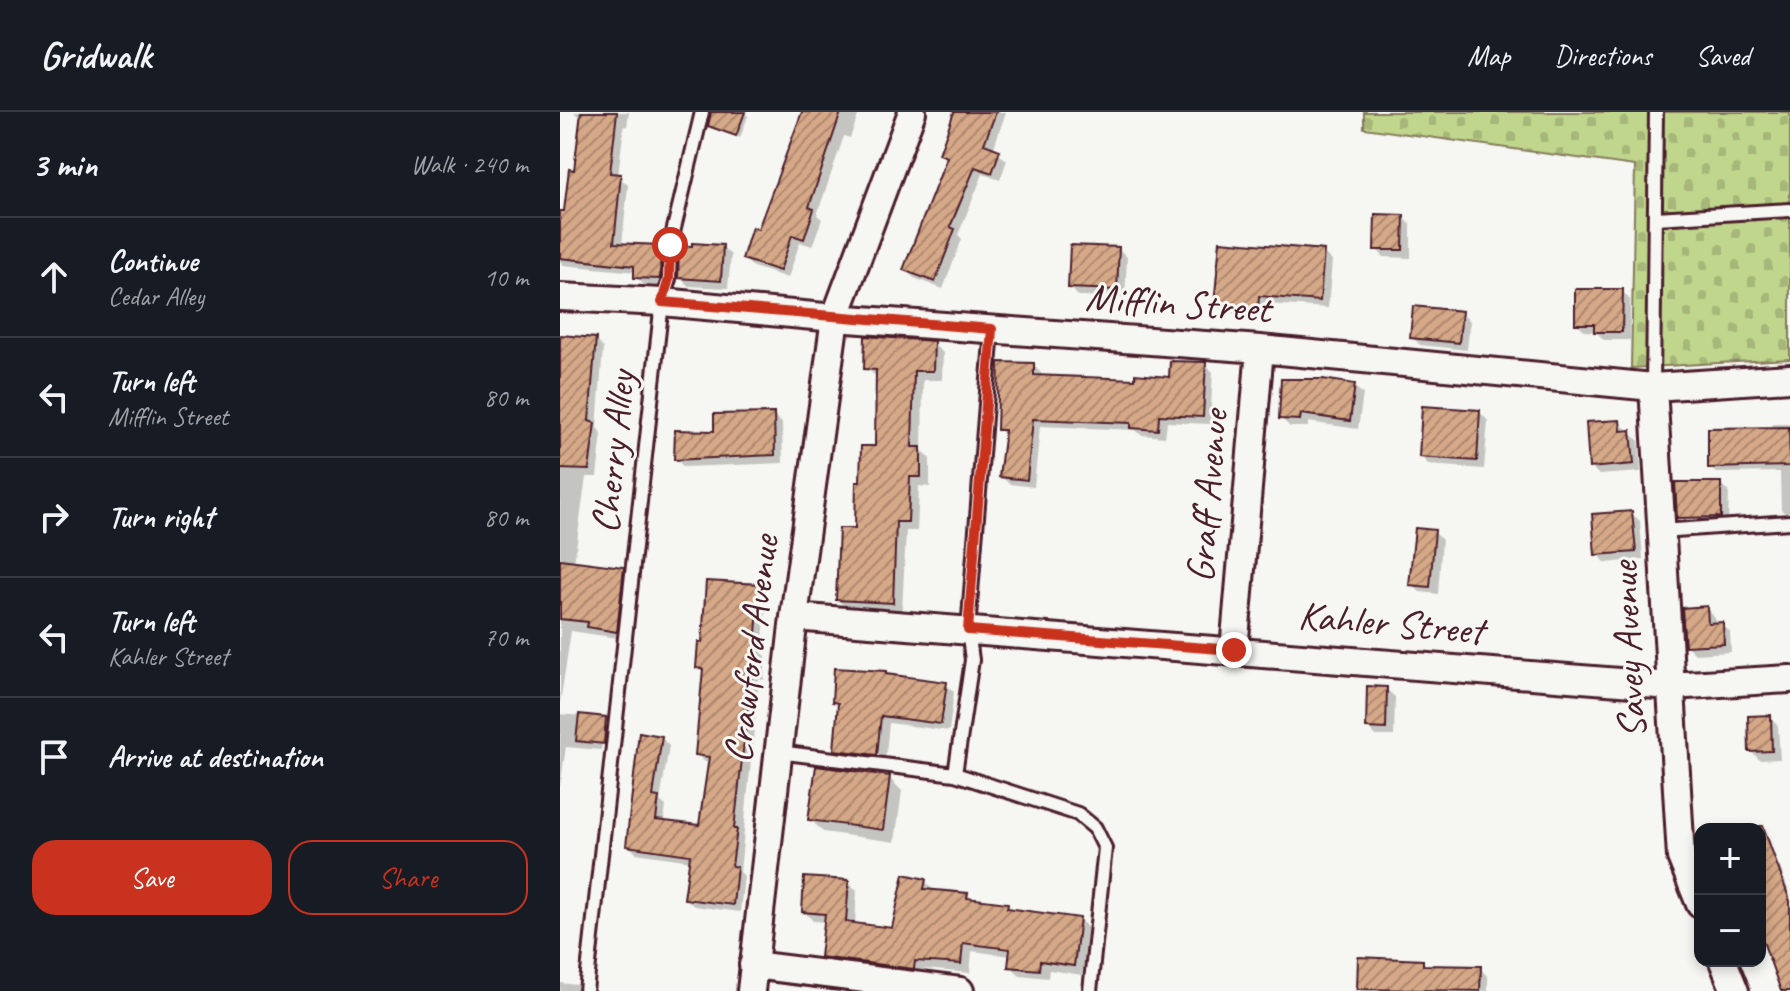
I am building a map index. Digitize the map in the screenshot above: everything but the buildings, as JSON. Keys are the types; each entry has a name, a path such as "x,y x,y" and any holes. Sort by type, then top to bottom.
{"street":[{"name":"Crawford Avenue","path":"752,978 794,617 835,318 912,112"},
{"name":"Mifflin Street","path":"560,297 662,302 1260,349 1653,387 1790,378"},
{"name":"Graff Avenue","path":"1234,650 1260,349"},
{"name":"Savey Avenue","path":"1653,387 1681,857 1696,895"},
{"name":"Kahler Street","path":"794,617 1670,686 1790,679"},
{"path":"1725,967 1735,991"},
{"path":"752,978 960,991"}],"lane":[{"name":"Cherry Alley","path":"586,991 662,302 669,279 670,245 702,112"},
{"path":"1653,387 1656,112"},
{"path":"1656,218 1790,210"},
{"path":"955,774 972,660 968,630 992,329"},
{"path":"1661,531 1790,522"},
{"path":"778,752 955,774 1078,814 1095,828 1105,848 1090,991"}],"green space":[{"path":"1364,112 1790,112 1790,359 1631,368 1635,166 1364,128"}],"route":[{"path":"670,245 669,279 662,302 992,329 968,630 1234,650"}]}
